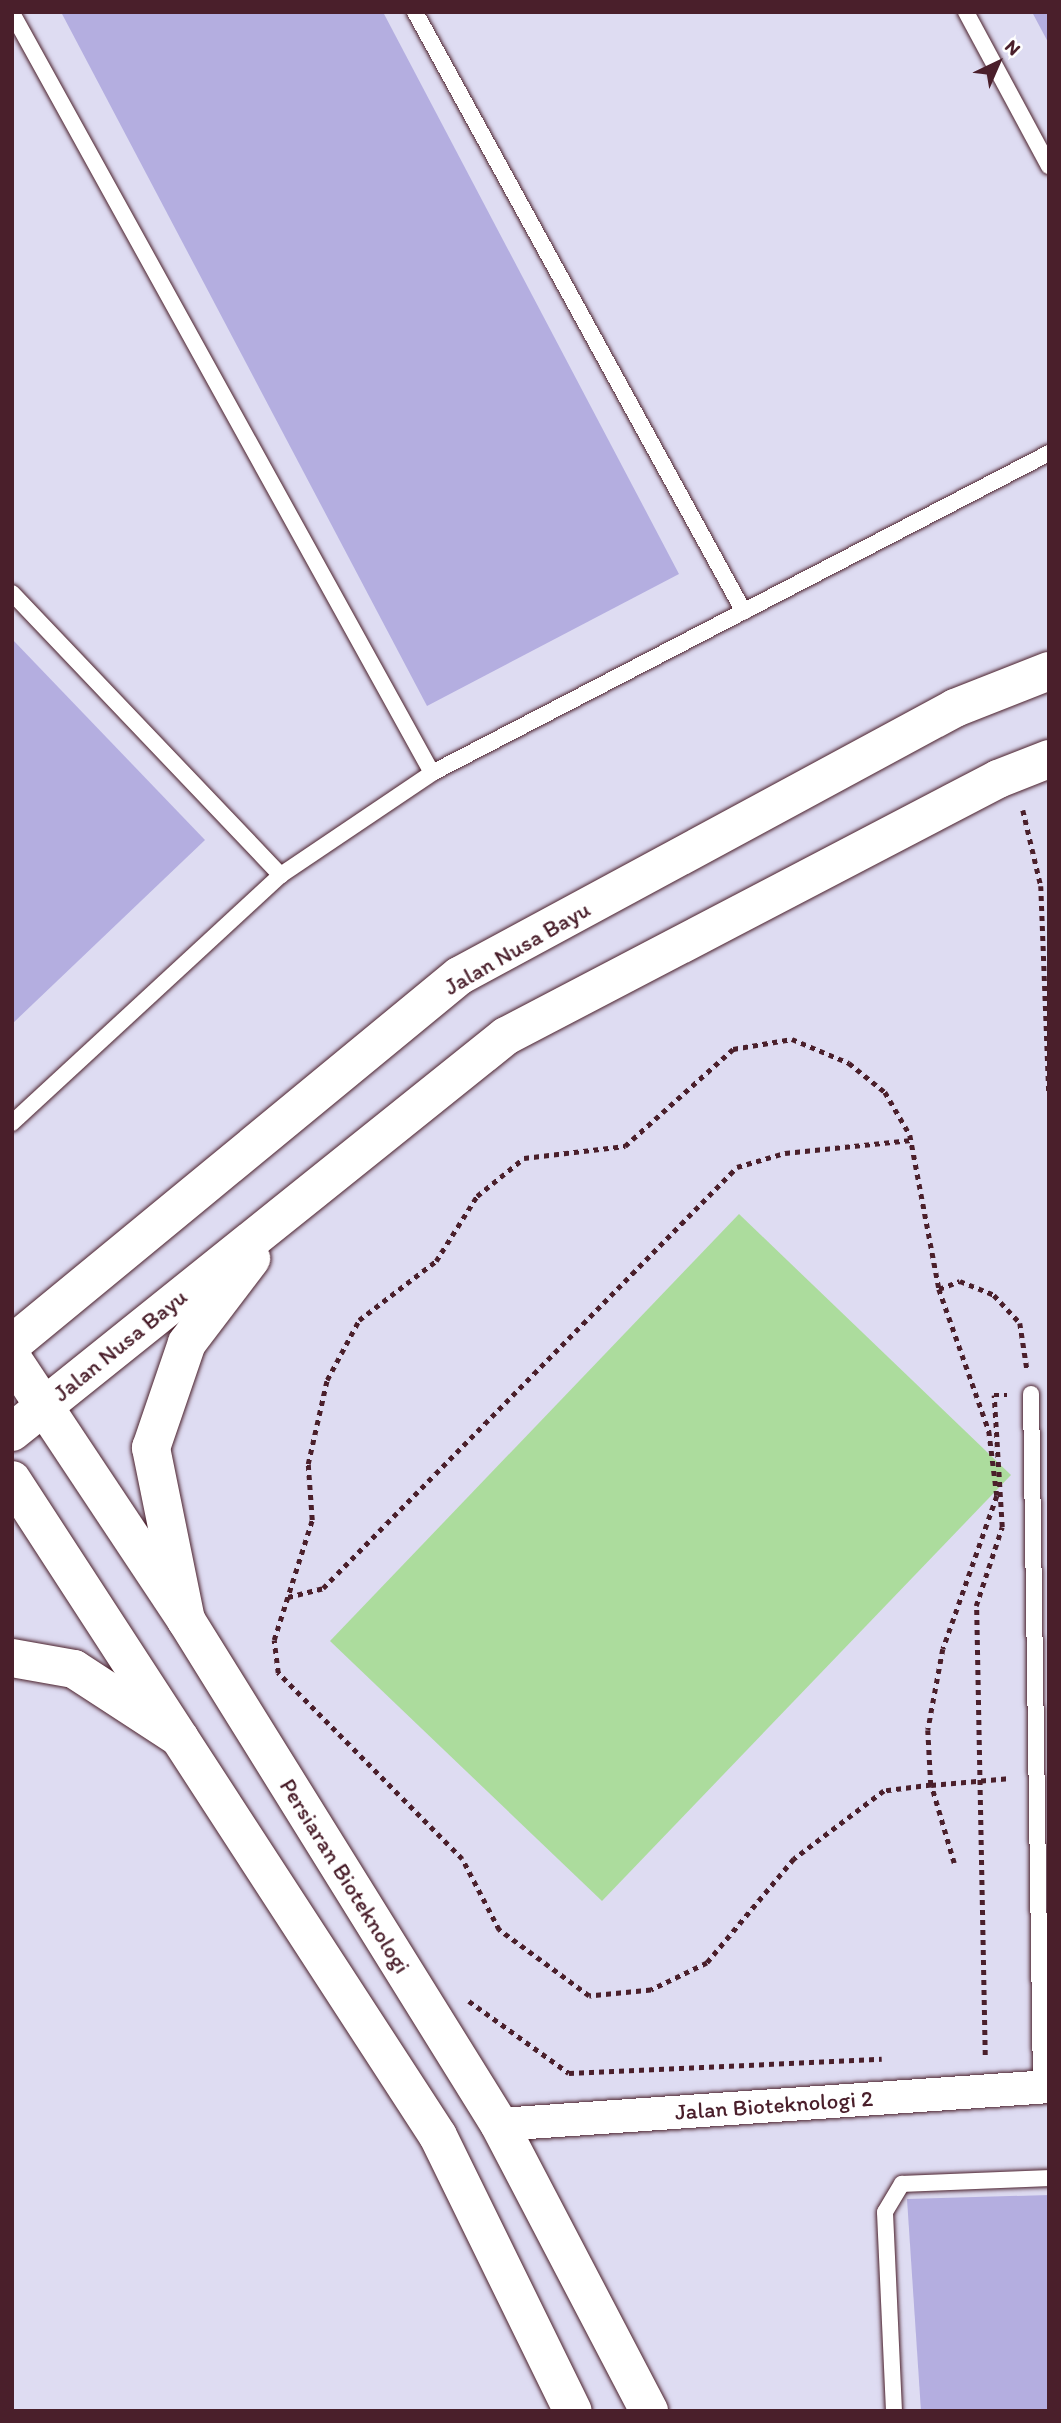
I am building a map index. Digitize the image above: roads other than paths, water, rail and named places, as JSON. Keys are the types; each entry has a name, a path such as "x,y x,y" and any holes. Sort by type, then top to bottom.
{"main road":[{"name":"Jalan Nusa Bayu","path":"12,1344 459,976 954,708 1049,671"},
{"name":"Jalan Nusa Bayu","path":"12,1432 506,1036 998,779 1049,759"},
{"path":"186,1620 151,1448 187,1343 289,1211"},
{"name":"Persiaran Bioteknologi","path":"12,1358 46,1405 186,1620 499,2124 649,2411"},
{"path":"12,1480 438,2136 573,2411"},
{"path":"12,1658 74,1669 180,1738"}],"street":[{"name":"Jalan Bioteknologi 2","path":"499,2124 1045,2086"}],"lane":[{"path":"415,12 744,612"},
{"path":"966,12 1049,166"},
{"path":"12,13 432,773"},
{"path":"12,1123 281,875 432,773 1049,453"},
{"path":"12,593 281,875"},
{"path":"1031,1394 1036,1775 1045,2086"},
{"path":"894,2411 885,2212 902,2184 1049,2178"}]}
